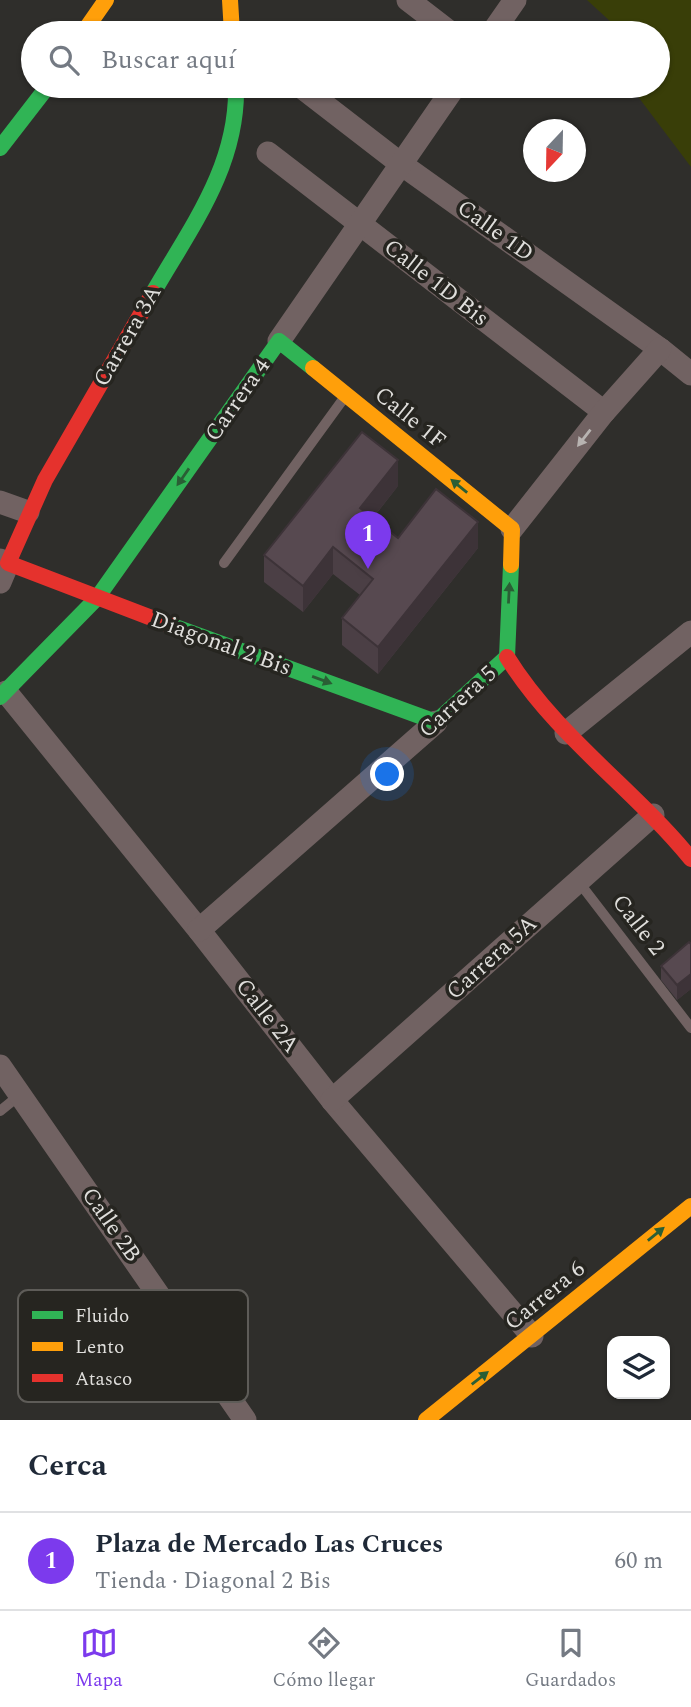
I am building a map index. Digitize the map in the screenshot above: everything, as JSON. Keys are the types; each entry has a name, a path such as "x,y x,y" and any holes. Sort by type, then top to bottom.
{"street":[{"path":"230,0 231,21"},
{"path":"408,0 436,21"},
{"path":"500,21 515,0"},
{"path":"0,148 39,98"},
{"name":"Carrera 3A","path":"3,568 45,480 218,180 228,158 235,130 236,98"},
{"name":"Calle 1D","path":"316,98 401,164 691,374"},
{"name":"Carrera 4","path":"3,695 97,598 447,98"},
{"name":"Calle 1D Bis","path":"268,153 604,412"},
{"name":"Calle 1F","path":"279,341 512,529"},
{"path":"512,529 604,412 660,349"},
{"path":"0,502 28,513"},
{"name":"Carrera 5","path":"199,930 507,657 512,529"},
{"name":"Diagonal 2 Bis","path":"3,568 97,598 436,722"},
{"path":"566,733 691,632"},
{"path":"507,657 524,684 566,733 653,815 691,859"},
{"name":"Calle 2A","path":"3,695 199,930 332,1101 532,1336"},
{"name":"Carrera 5A","path":"332,1101 653,815"},
{"name":"Calle 2B","path":"0,1066 156,1290"},
{"name":"Carrera 6","path":"426,1420 691,1206"},
{"name":"Calle 2B","path":"233,1402 245,1420"}],"lane":[{"path":"225,563 346,396"},
{"name":"Calle 2","path":"578,881 691,1028"},
{"path":"0,1111 21,1094"}],"green space":[{"path":"587,0 691,0 691,167 639,98 670,98 670,21 610,21"}],"building":[{"path":"362,432 398,460 360,508 398,538 436,489 478,522 378,647 342,618 373,579 333,547 303,586 264,555"},
{"path":"689,942 691,974 677,985 661,966"}],"traffic: fast":[{"path":"0,148 39,98"},
{"path":"153,293 210,195 229,143 236,98"},
{"path":"0,697 97,598 279,341 313,368"},
{"path":"170,625 436,722 507,657 511,565"}],"traffic: slow":[{"path":"91,21 106,0"},
{"path":"230,0 231,21"},
{"path":"313,368 512,529 511,565"},
{"path":"426,1420 691,1206"}],"traffic: jam":[{"path":"153,293 45,480 8,563 170,625"},
{"path":"507,657 548,712 691,859"}],"place":[{"name":"Plaza de Mercado Las Cruces","path":"368,569"}]}
